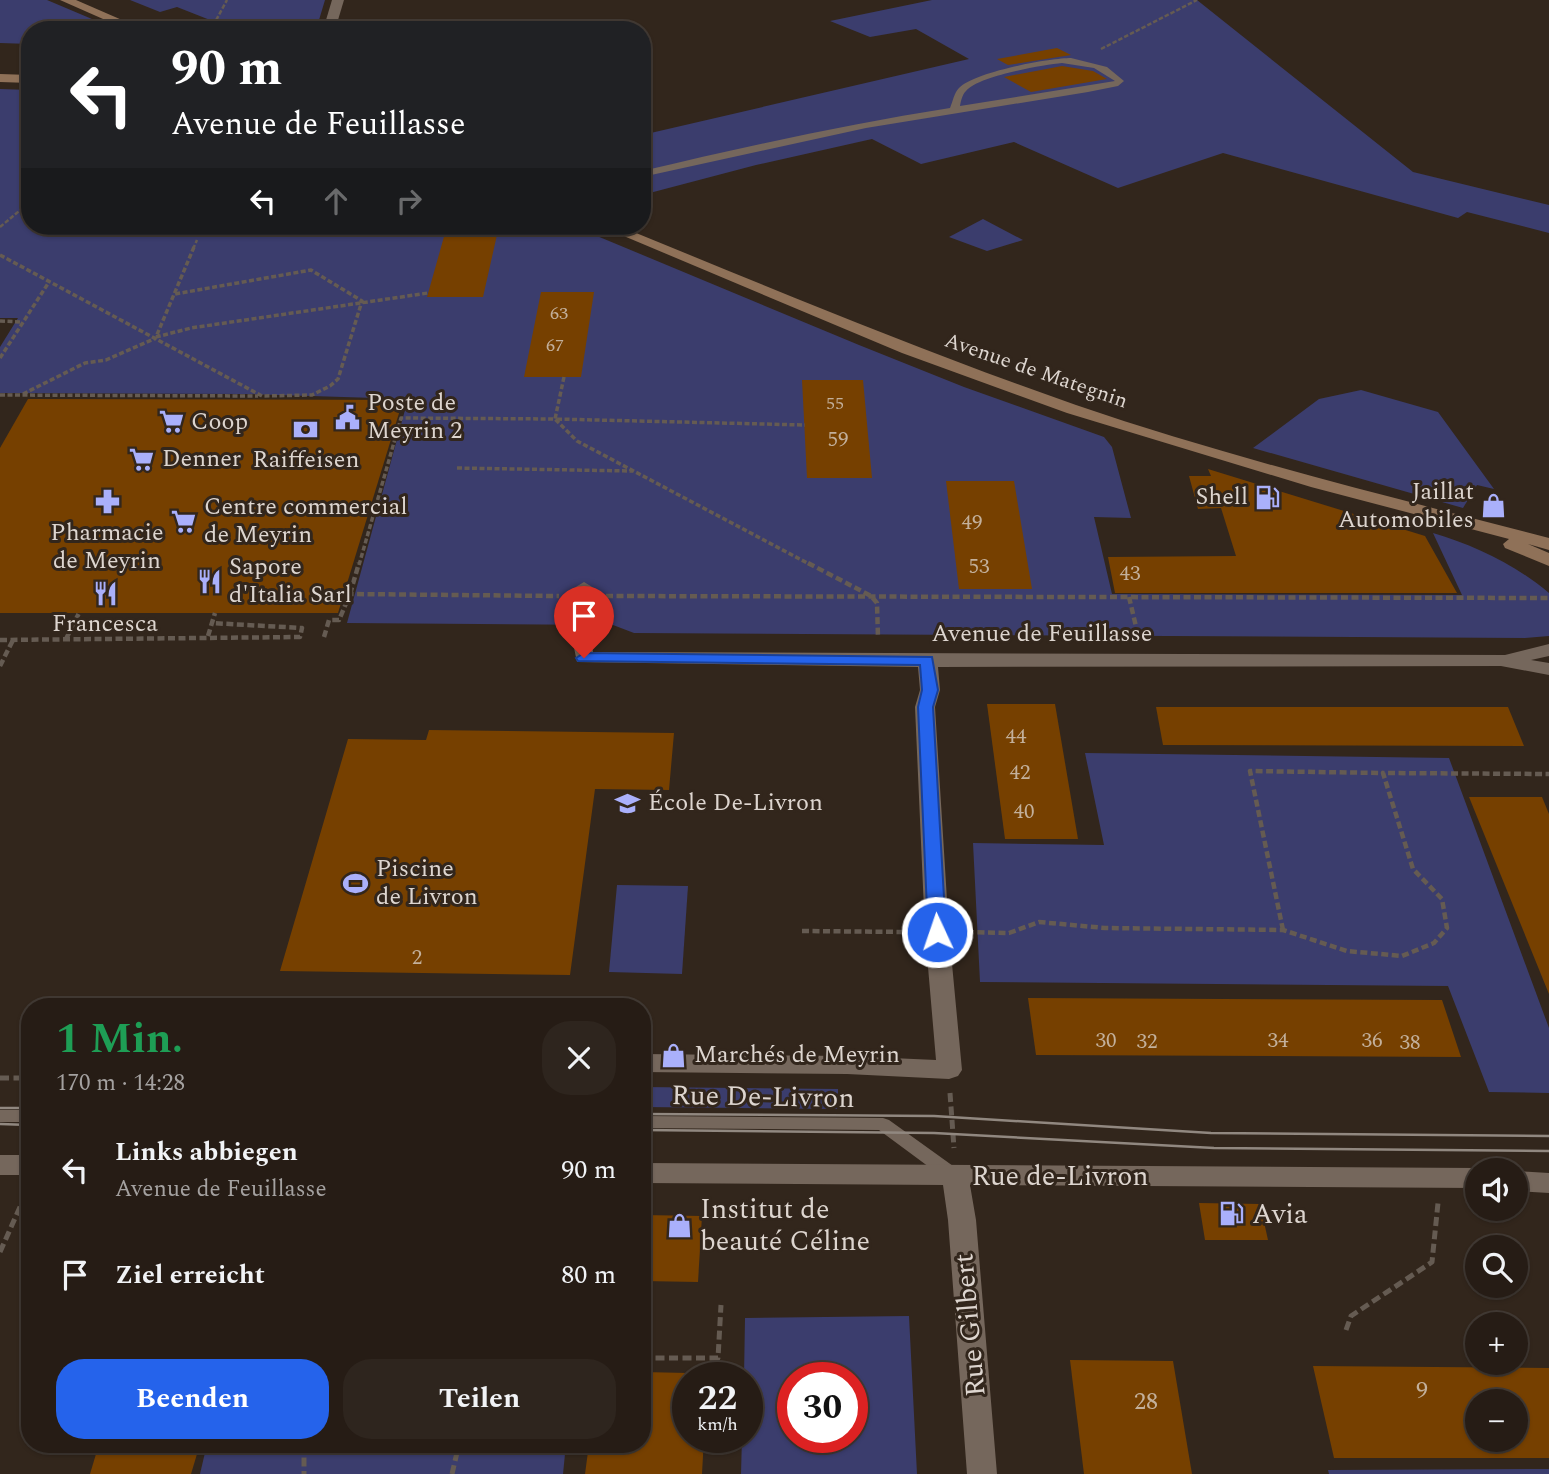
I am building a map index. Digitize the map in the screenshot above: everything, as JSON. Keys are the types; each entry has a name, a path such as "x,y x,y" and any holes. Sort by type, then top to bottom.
{"main road":[{"path":"66,0 117,21"},
{"path":"0,78 21,79"},
{"name":"Avenue de Mategnin","path":"629,235 908,350 1006,387 1214,453 1462,523 1549,544"},
{"name":"Avenue de Mategnin","path":"1462,523 1549,561"},
{"name":"Avenue de Mategnin","path":"1527,551 1549,570"}],"street":[{"path":"332,21 338,0"},
{"name":"Avenue de Feuillasse","path":"584,588 579,624 584,658 1501,660 1549,669"},
{"name":"Avenue de Feuillasse","path":"1501,660 1549,650"},
{"path":"927,660 930,690 925,707 935,894 949,1070"},
{"name":"Rue de-Livron","path":"651,1063 847,1065 949,1070"},
{"path":"0,1165 21,1165"},
{"name":"Rue de-Livron","path":"651,1172 1465,1178"},
{"name":"Rue Gilbert","path":"955,1176 962,1220 982,1474"},
{"path":"1528,1182 1549,1183"}],"lane":[{"path":"651,172 794,139 954,110 1054,96 1115,85 1120,81 1104,69 1069,60 977,80 962,90 954,110"},
{"path":"0,1116 21,1116"},
{"name":"Rue De-Livron","path":"651,1122 883,1124 955,1176"}],"path":[{"path":"216,21 227,0"},
{"path":"1076,62 1197,0"},
{"path":"0,228 21,210"},
{"path":"156,337 197,240"},
{"path":"0,255 262,396"},
{"path":"176,294 312,270 362,301"},
{"path":"0,358 49,282"},
{"path":"19,396 85,363 106,360 156,337 191,328 428,293"},
{"path":"0,396 306,397 323,393 338,379 362,301"},
{"path":"0,321 22,322"},
{"path":"555,419 564,377"},
{"path":"350,594 401,418 804,425"},
{"path":"555,419 577,441 871,596 877,603 878,639"},
{"path":"457,468 634,471"},
{"path":"871,596 1549,598"},
{"path":"1129,597 1139,639"},
{"path":"66,639 79,613"},
{"path":"208,636 215,613"},
{"path":"0,640 300,637 302,628 211,623"},
{"path":"0,666 13,640"},
{"path":"1283,930 1250,771 1549,774"},
{"path":"967,932 1009,933 1040,922 1105,928 1283,930 1347,951 1402,956 1434,943 1447,928 1442,899 1413,869 1383,773"},
{"path":"802,931 908,932"},
{"path":"949,1070 955,1176"},
{"path":"0,1078 21,1078"},
{"path":"1346,1330 1351,1316 1432,1262 1439,1199"},
{"path":"0,1252 21,1205"},
{"path":"651,1358 718,1358 721,1305"},
{"path":"304,1453 304,1474"},
{"path":"452,1474 457,1453"}],"shaded area":[{"path":"0,0 47,0 97,21 21,21 21,44 0,43"},
{"path":"130,0 325,0 319,21 207,21 210,20 177,7 160,12"},
{"path":"932,0 1197,0 1413,172 1549,205 1549,233 1467,212 1458,218 1223,153 1118,188 1014,142 921,164 872,139 651,193 651,133 969,59 916,29 870,37 830,21"},
{"path":"0,89 21,90 21,235 595,235 964,387 1104,437 1112,447 1131,518 1094,517 1112,594 1462,595 1433,533 1494,557 1523,573 1549,593 1549,636 634,633 613,625 347,623 408,399 244,394 0,393 0,347 18,318 0,318"},
{"path":"983,219 1023,240 987,251 949,237"},
{"path":"1361,390 1438,412 1494,489 1477,485 1463,508 1253,448 1319,399"},
{"path":"1085,753 1449,758 1549,1028 1549,1093 1489,1092 1448,986 980,982 973,843 1104,845"},
{"path":"617,885 688,886 682,974 609,972"},
{"path":"651,1087 838,1089 838,1109 651,1107"},
{"path":"909,1316 917,1474 741,1474 742,1453 763,1453 763,1362 744,1362 745,1318"},
{"path":"205,1453 565,1453 563,1474 200,1474"},
{"path":"1549,1469 1549,1474 1329,1474 1328,1470"}],"building":[{"path":"1057,48 1071,55 1008,65 997,59"},
{"path":"1062,66 1093,71 1107,79 1031,92 1004,77"},
{"path":"444,235 497,235 483,297 427,297"},
{"path":"541,292 594,292 581,377 524,377"},
{"path":"802,380 863,380 872,478 807,478"},
{"name":"Centre commercial de Meyrin","path":"28,399 403,400 338,613 0,613 0,448"},
{"path":"1208,469 1425,536 1457,593 1115,593 1108,557 1236,556 1221,508 1198,509 1189,476 1211,476"},
{"path":"946,481 1014,481 1032,589 959,589"},
{"path":"987,704 1055,704 1078,839 1005,839"},
{"path":"1156,707 1508,707 1524,746 1163,745"},
{"path":"429,730 674,733 669,790 595,789 570,975 280,971 348,739 426,740"},
{"path":"1469,797 1542,797 1549,814 1549,994"},
{"path":"1028,998 1442,1000 1461,1057 1036,1055"},
{"name":"Avia","path":"1199,1203 1260,1204 1268,1240 1205,1240"},
{"path":"651,1215 702,1216 698,1282 651,1281"},
{"path":"1070,1360 1173,1361 1192,1474 1084,1474"},
{"path":"1313,1366 1465,1367 1465,1375 1528,1375 1528,1368 1549,1368 1549,1458 1334,1458"},
{"path":"651,1372 672,1373 672,1453 703,1453 702,1474 585,1474 588,1453 651,1453"},
{"path":"96,1453 197,1453 191,1474 90,1474"}],"tram line":[{"path":"0,1108 21,1108"},
{"path":"651,1114 934,1116 1211,1133 1549,1136"},
{"path":"0,1124 21,1125"},
{"path":"651,1130 934,1133 1214,1148 1549,1151"}],"place":[{"name":"Poste de Meyrin 2","path":"347,417"},
{"name":"Coop","path":"171,422"},
{"name":"Raiffeisen","path":"306,429"},
{"name":"Denner","path":"142,459"},
{"name":"Shell","path":"1268,497"},
{"name":"Pharmacie de Meyrin","path":"107,502"},
{"name":"Jaillat Automobiles","path":"1494,506"},
{"name":"Centre commercial de Meyrin","path":"184,521"},
{"name":"Sapore d'Italia Sarl","path":"209,581"},
{"name":"Francesca","path":"105,593"},
{"name":"École De-Livron","path":"628,803"},
{"name":"Piscine de Livron","path":"356,883"},
{"name":"Marchés de Meyrin","path":"674,1055"},
{"name":"Avia","path":"1232,1214"},
{"name":"Institut de beauté Céline","path":"680,1225"}],"route":[{"path":"584,658 927,660 930,690 925,707 937,932"}]}
